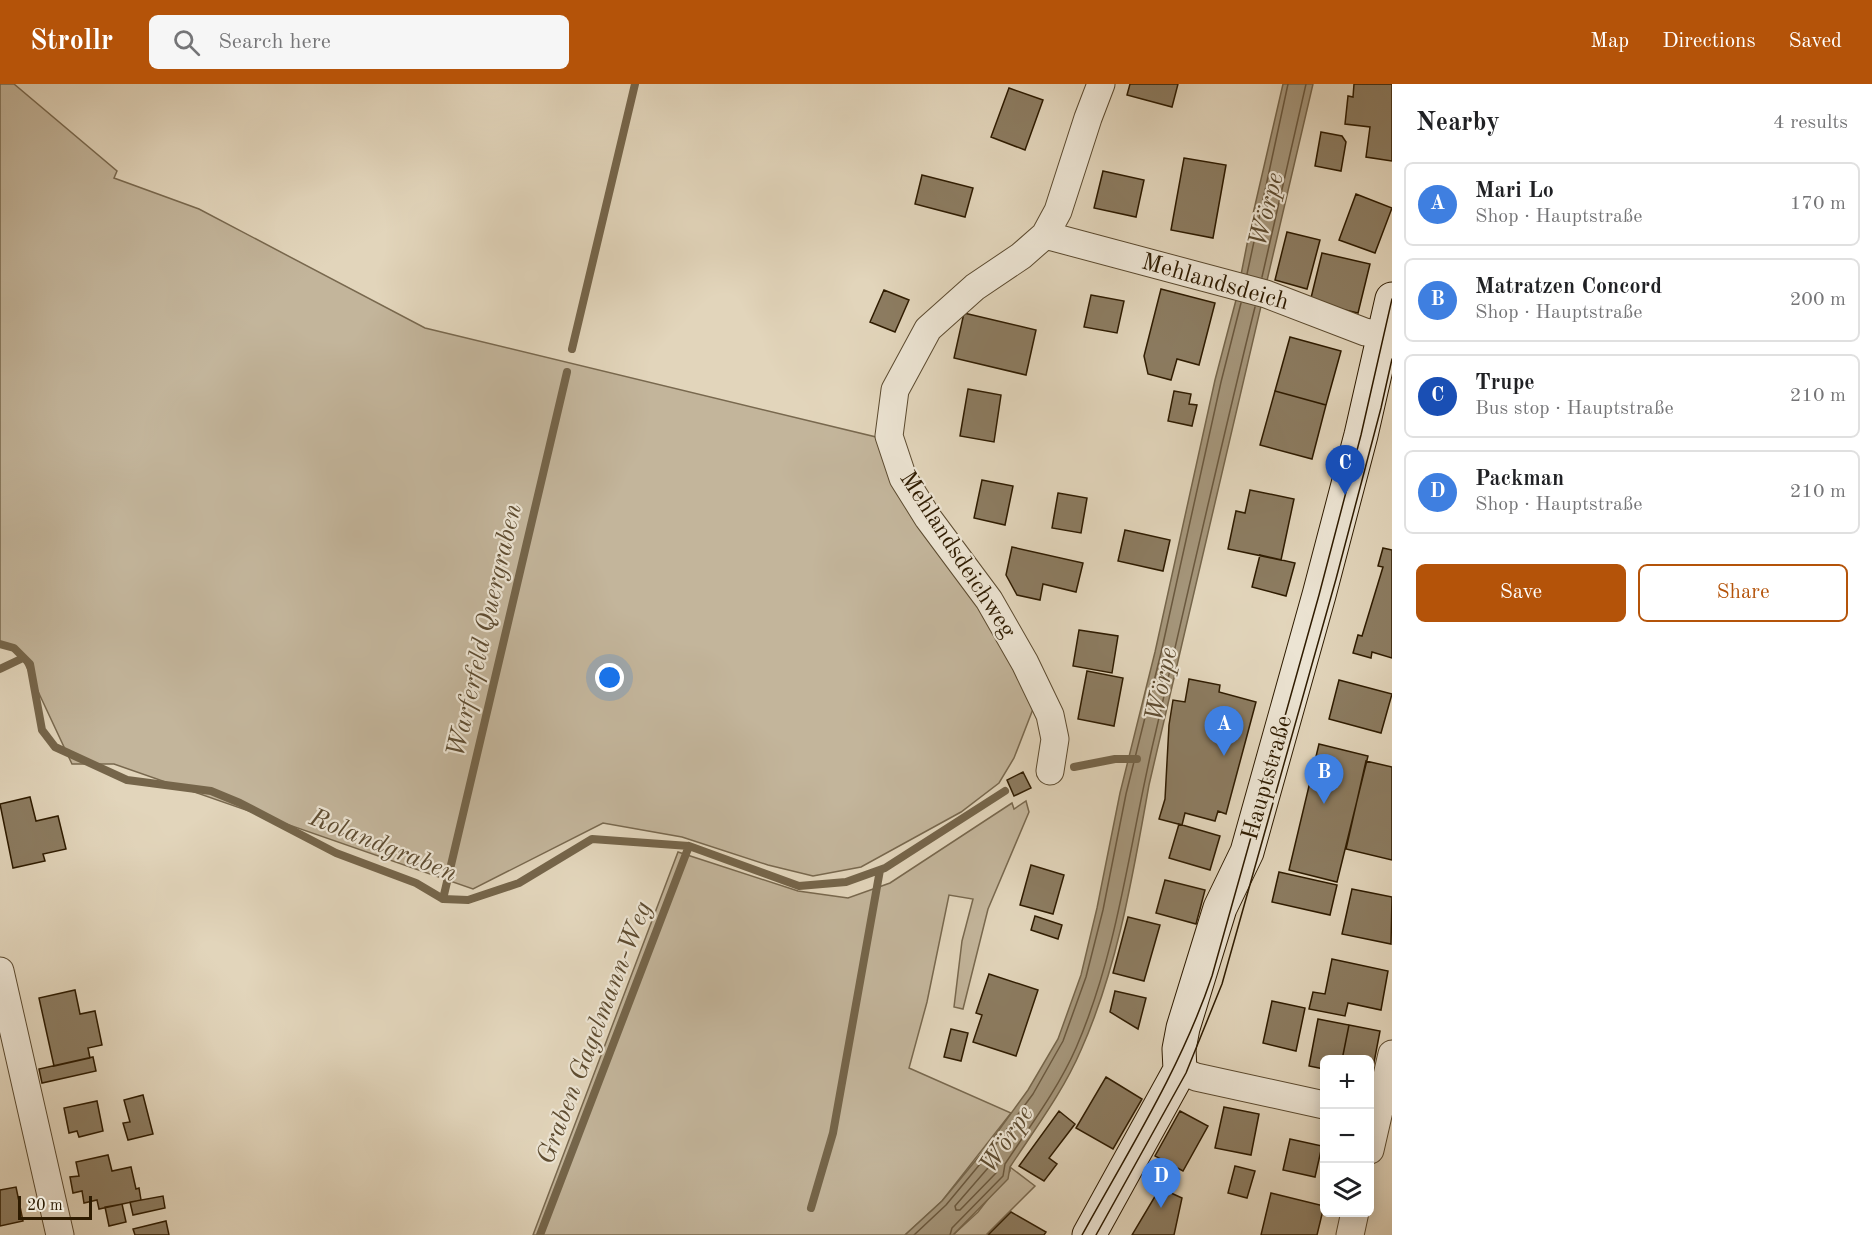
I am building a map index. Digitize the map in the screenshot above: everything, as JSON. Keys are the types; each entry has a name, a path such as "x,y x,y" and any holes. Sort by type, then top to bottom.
{"street":[{"name":"Mehlandsdeichweg","path":"1050,771 1055,739 1050,715 1025,663 989,600 928,518 903,478 889,436 895,390 928,329 975,287 1021,256 1045,235 1058,211 1101,84"},
{"name":"Mehlandsdeich","path":"1045,235 1266,294 1365,332 1384,335"},
{"name":"Hauptstraße","path":"1089,1235 1180,1070 1179,1049 1183,1028 1220,908 1247,852 1322,584 1361,435 1392,299"},
{"path":"0,971 60,1235"},
{"path":"1374,1136 1392,1054"},
{"path":"1180,1070 1197,1077 1320,1104"},
{"path":"1350,1235 1354,1217"}],"shaded area":[{"path":"0,84 14,84 117,171 114,178 199,209 425,328 876,437 996,633 1033,709 1014,758 999,783 961,812 861,867 813,876 768,865 682,837 603,823 473,889 114,764 72,764 21,655 0,644"},
{"path":"1026,801 1029,812 988,909 963,1009 954,1007 962,941 973,899 949,895 927,1002 909,1068 1011,1113 942,1201 905,1235 533,1235 678,852 798,891 848,898 890,883 1012,803 1014,809"},
{"path":"1010,1167 1035,1186 986,1235 953,1235 978,1212 1010,1171"}],"water":[{"name":"Wörpe","path":"1283,84 1313,84 1149,785 1123,920 1105,986 1074,1066 1010,1167 1008,1179 953,1235 905,1235 942,1201 986,1148 1028,1090 1058,1039 1081,975 1120,793 1155,652 1215,380 1236,300"}],"building":[{"path":"1130,84 1178,84 1172,107 1127,95"},
{"path":"1354,84 1392,84 1392,161 1366,157 1370,127 1345,124 1348,96 1353,97"},
{"path":"1009,88 1043,100 1025,150 991,137"},
{"path":"1321,132 1342,136 1346,142 1341,171 1315,166"},
{"path":"1184,158 1226,165 1213,238 1171,230"},
{"path":"1103,171 1144,180 1136,217 1094,208"},
{"path":"922,175 973,188 965,217 915,204"},
{"path":"1356,194 1392,208 1375,253 1339,240"},
{"path":"1287,232 1320,240 1307,289 1275,280"},
{"path":"1322,253 1370,264 1358,313 1310,302"},
{"path":"1161,289 1215,303 1199,365 1177,359 1171,380 1148,374 1144,356"},
{"path":"884,290 909,300 895,332 870,322"},
{"path":"1091,295 1124,301 1117,333 1084,327"},
{"path":"964,313 1036,330 1026,375 954,358"},
{"path":"1290,337 1341,351 1326,405 1275,391"},
{"path":"968,389 1001,395 994,442 960,436"},
{"path":"1174,391 1191,394 1189,404 1197,405 1192,426 1168,421"},
{"path":"1275,391 1326,405 1312,459 1260,445"},
{"path":"982,480 1013,486 1005,525 974,518"},
{"path":"1250,490 1294,499 1281,560 1228,549 1236,511 1245,513"},
{"path":"1058,493 1087,498 1081,533 1052,528"},
{"path":"1125,530 1170,540 1163,571 1118,561"},
{"path":"1012,547 1083,563 1076,592 1043,584 1040,600 1017,595 1006,575"},
{"path":"1383,548 1392,550 1392,658 1372,652 1371,658 1353,653 1358,635 1362,636 1383,567 1378,566"},
{"path":"1260,555 1295,563 1286,596 1252,587"},
{"path":"1079,630 1118,636 1112,673 1073,666"},
{"path":"1087,671 1123,678 1114,726 1078,719"},
{"path":"1189,679 1220,685 1219,692 1256,702 1226,814 1218,811 1215,821 1185,813 1182,825 1159,819 1165,799 1169,725 1173,700 1185,702"},
{"path":"1339,680 1392,694 1381,733 1329,719"},
{"path":"1319,744 1368,756 1337,882 1289,870"},
{"path":"1366,761 1392,767 1392,860 1346,849"},
{"path":"1023,772 1031,788 1014,796 1007,780"},
{"path":"30,797 36,821 58,816 66,849 43,854 45,861 13,868 0,804"},
{"path":"1179,824 1220,836 1210,870 1169,858"},
{"path":"1031,865 1064,875 1053,914 1020,905"},
{"path":"1279,872 1337,885 1330,915 1272,902"},
{"path":"1165,880 1205,890 1196,924 1156,913"},
{"path":"1352,889 1392,897 1391,944 1342,934"},
{"path":"1035,916 1062,925 1058,939 1031,930"},
{"path":"1128,917 1160,925 1144,981 1113,973"},
{"path":"1332,959 1388,971 1381,1010 1348,1003 1345,1016 1309,1009 1313,992 1325,994"},
{"path":"989,974 1038,990 1016,1056 973,1042 982,1015 976,1013"},
{"path":"75,990 80,1014 95,1011 102,1045 88,1048 90,1058 54,1066 39,998"},
{"path":"1115,991 1146,998 1138,1029 1110,1012"},
{"path":"1272,1001 1305,1008 1296,1051 1263,1043"},
{"path":"1318,1019 1349,1025 1343,1055 1320,1055 1320,1068 1309,1066"},
{"path":"1349,1025 1380,1031 1374,1062 1374,1055 1343,1055"},
{"path":"951,1029 968,1033 961,1061 944,1057"},
{"path":"93,1057 96,1071 42,1083 39,1069"},
{"path":"1106,1077 1142,1099 1113,1149 1076,1128"},
{"path":"143,1095 153,1134 128,1140 123,1123 130,1122 124,1100"},
{"path":"97,1101 103,1131 79,1137 77,1131 69,1133 64,1108"},
{"path":"1224,1107 1259,1114 1251,1155 1215,1148"},
{"path":"1059,1111 1075,1124 1049,1158 1057,1164 1044,1181 1019,1166"},
{"path":"1180,1111 1208,1126 1183,1171 1155,1156"},
{"path":"1290,1139 1320,1146 1315,1177 1283,1170"},
{"path":"108,1155 112,1171 131,1167 141,1200 99,1209 97,1200 84,1203 82,1191 73,1193 70,1177 79,1176 76,1162"},
{"path":"1235,1166 1255,1171 1247,1198 1228,1193"},
{"path":"16,1187 23,1221 0,1226 0,1190"},
{"path":"1160,1188 1182,1198 1174,1235 1132,1235"},
{"path":"1271,1193 1320,1205 1321,1217 1317,1235 1261,1235"},
{"path":"163,1196 165,1208 133,1215 130,1202"},
{"path":"122,1204 126,1222 109,1226 105,1207"},
{"path":"1011,1212 1046,1232 1044,1235 988,1235"},
{"path":"166,1221 169,1235 135,1235 133,1229"}],"waterway":[{"name":"Warferfeld Quergraben","path":"572,349 635,84"},
{"name":"Warferfeld Quergraben","path":"443,899 567,372"},
{"name":"Rolandgraben","path":"0,644 14,648 30,664 42,730 55,747 127,780 211,791 240,803 336,853 416,883 443,899 468,900 519,883 592,839 689,846 799,886 846,882 885,868 1005,791"},
{"path":"0,669 23,658"},
{"name":"Rolandgraben","path":"1074,767 1115,759 1137,759"},
{"name":"Graben Gagelmann-Weg","path":"540,1235 689,846"},
{"path":"811,1208 833,1133 880,870"}],"tram line":[{"path":"1082,1235 1170,1076 1212,976 1319,595 1361,435 1392,299"},
{"path":"1096,1235 1186,1073 1222,984 1336,579 1392,359"}],"place":[{"name":"Trupe","path":"1345,495"},
{"name":"Mari Lo","path":"1224,756"},
{"name":"Matratzen Concord","path":"1324,804"},
{"name":"Packman","path":"1161,1208"}]}
